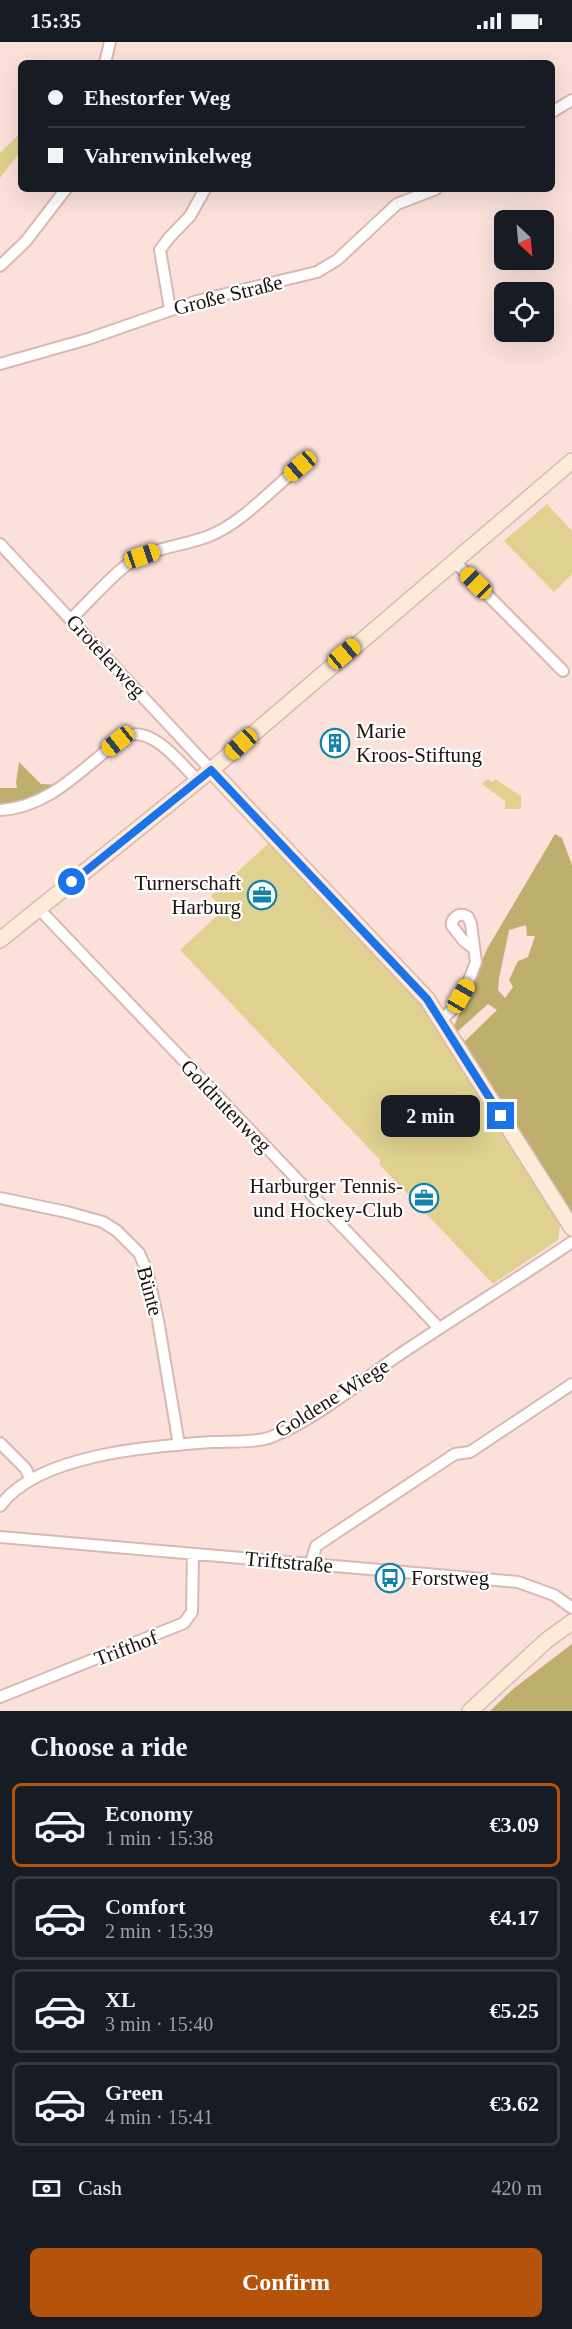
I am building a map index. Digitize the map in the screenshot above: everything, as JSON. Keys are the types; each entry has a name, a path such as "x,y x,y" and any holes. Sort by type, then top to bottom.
{"main road":[{"path":"0,940 198,781 572,461"},
{"path":"211,770 427,999 572,1228"},
{"path":"470,1711 547,1640 572,1622"}],"street":[{"path":"106,60 110,42"},
{"path":"555,110 572,100"},
{"path":"0,266 26,241 64,192"},
{"path":"170,309 160,250 190,216 203,192"},
{"name":"Große Straße","path":"0,364 88,339 170,309 317,272 337,260 398,204 428,192"},
{"path":"71,619 129,563 142,556 179,546 222,529 300,466"},
{"name":"Grotelerweg","path":"0,544 211,770"},
{"path":"454,561 563,671"},
{"path":"0,810 28,806 48,797 118,741 129,735 139,734 159,742 198,781"},
{"name":"Goldrutenweg","path":"39,909 439,1328"},
{"path":"441,1020 455,1007 476,966 473,948"},
{"name":"Bünte","path":"0,1198 103,1222 117,1231 139,1254 147,1271 159,1320 179,1445"},
{"name":"Goldene Wiege","path":"0,1506 15,1489 30,1479 106,1454 179,1445 269,1438 298,1425 439,1328 512,1283 572,1242"},
{"path":"311,1563 316,1546 455,1454 470,1452 572,1384"},
{"path":"0,1443 26,1469 30,1479"},
{"name":"Triftstraße","path":"0,1537 518,1582 554,1595 572,1608"},
{"name":"Trifthof","path":"0,1697 184,1623 192,1612 193,1554"}],"shaded area":[{"path":"18,135 18,155 0,178 0,153"},
{"path":"547,504 572,531 572,574 554,592 504,541"},
{"path":"19,762 41,784 62,785 48,797 0,810 0,788 17,788"},
{"path":"487,779 493,782 495,779 521,796 521,809 505,809 505,801 482,784"},
{"path":"555,834 562,838 572,865 572,1218 461,1042 454,1026 487,949","holes":["526,925 527,936 535,936 528,957 518,961 509,980 513,987 505,998 498,990 509,930","488,1004 497,1010 465,1041 457,1032"]},
{"path":"270,842 420,1004 560,1225 558,1240 493,1284 379,1164 381,1161 180,950 223,910 211,896"},
{"path":"572,1644 572,1711 490,1711 513,1689"}],"place":[{"name":"Marie Kroos-Stiftung","path":"335,743"},
{"name":"Turnerschaft Harburg","path":"262,895"},
{"name":"Harburger Tennis- und Hockey-Club","path":"424,1198"},
{"name":"Forstweg","path":"390,1578"}],"route":[{"path":"72,882 211,770 427,999 501,1116"}]}
